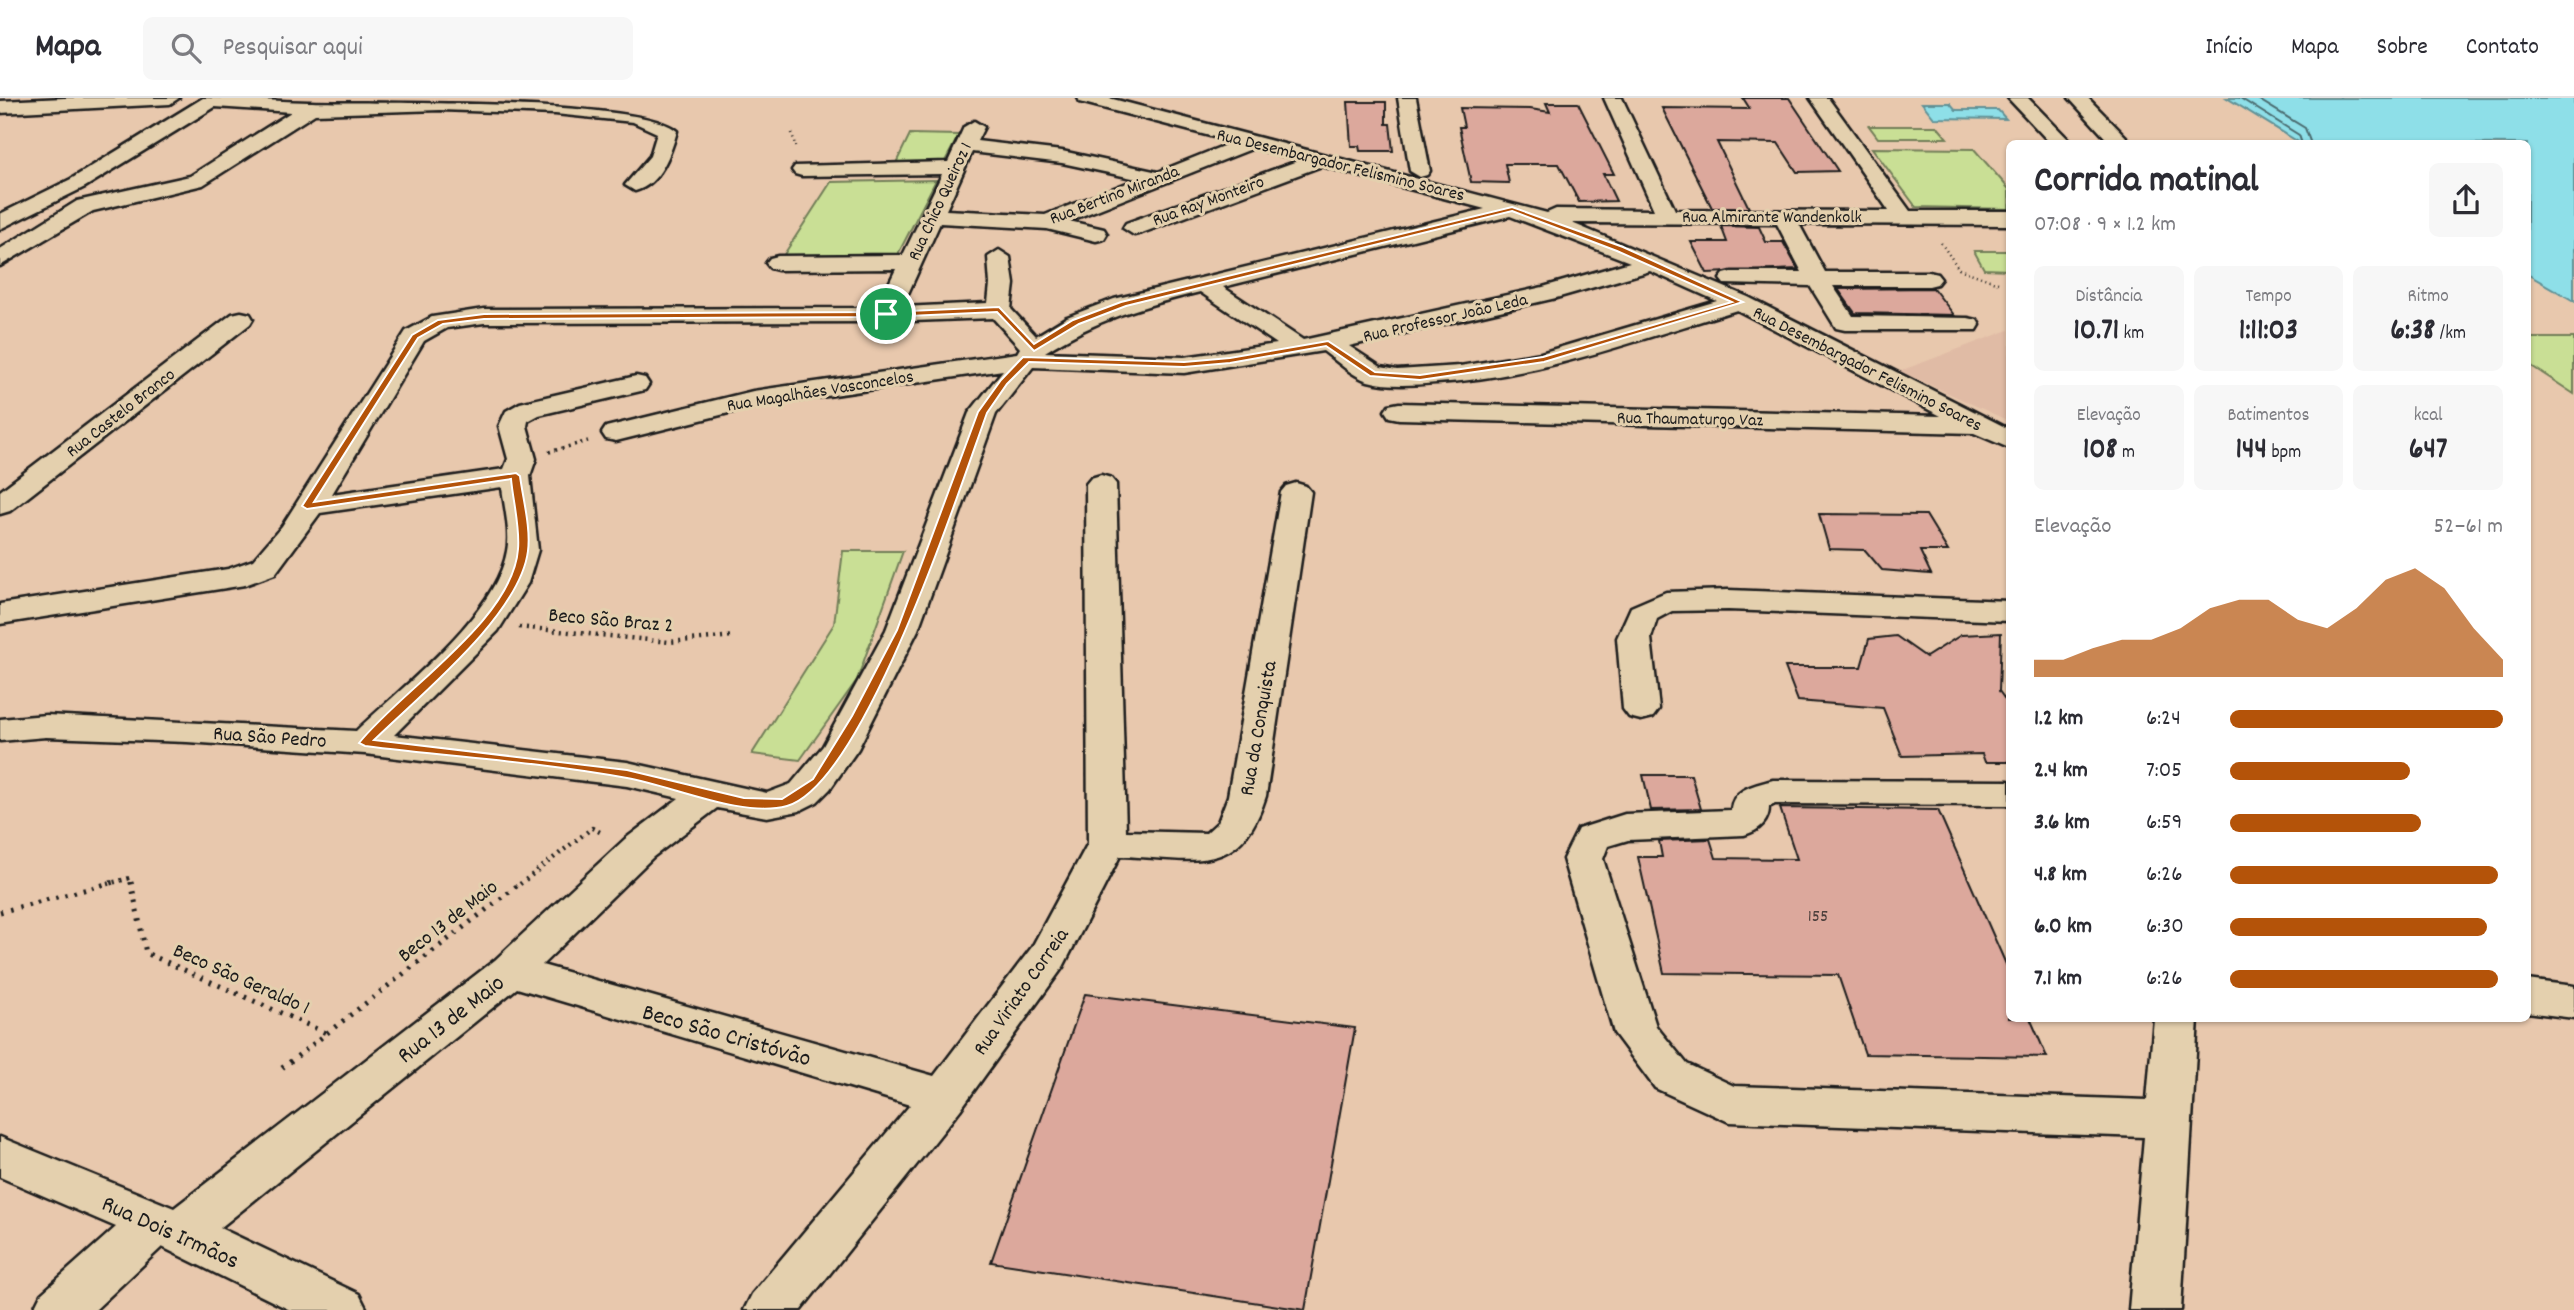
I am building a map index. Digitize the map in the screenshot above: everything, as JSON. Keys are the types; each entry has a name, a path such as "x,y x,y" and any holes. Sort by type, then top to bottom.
{"street":[{"path":"4,109 170,98"},
{"path":"40,200 54,182 178,98"},
{"name":"Rua Desembargador Felismino Soares","path":"1087,98 1523,213 1651,263 1735,290 2006,438"},
{"path":"1407,98 1420,171"},
{"path":"1613,98 1667,215"},
{"path":"1819,98 1903,216"},
{"path":"2017,98 2059,140"},
{"path":"2078,98 2119,140"},
{"path":"207,103 288,121"},
{"path":"0,222 78,183 207,103 311,108 440,104 555,108 637,117 667,131 660,158 635,185"},
{"path":"0,259 93,203 196,181 311,108"},
{"name":"Rua Chico Queiroz 1","path":"886,314 969,136 1158,178"},
{"name":"Rua Bertino Miranda","path":"930,216 1047,222 1252,142"},
{"name":"Rua Ray Monteiro","path":"1134,228 1322,159"},
{"path":"802,170 953,168"},
{"name":"Rua Almirante Wandenkolk","path":"1523,213 2006,218"},
{"name":"Rua Magalhães Vasconcelos","path":"616,433 752,399 1030,354 1076,322 1124,304 1523,213"},
{"path":"1783,215 1817,279 1845,323 1968,324"},
{"path":"1047,222 1096,234"},
{"path":"999,257 1002,284 999,310 1030,354"},
{"path":"778,263 911,262"},
{"name":"Rua Professor João Leda","path":"1030,354 1184,365 1328,343 1548,293 1651,263"},
{"path":"1328,343 1373,374 1397,378 1460,374 1544,360 1735,290 1817,279 1929,279"},
{"path":"1206,286 1299,348"},
{"path":"0,614 253,573 273,558 294,531 307,506 415,336 441,322 484,316 886,314 999,310"},
{"name":"Rua Castelo Branco","path":"0,505 241,319"},
{"name":"Rua São Pedro","path":"0,730 46,726 187,731 365,743 627,774 744,802 767,805 786,802 817,781 858,716 902,630 983,412 1004,382 1030,354"},
{"path":"365,743 486,624 512,583 523,550 519,468 513,426 516,416 522,412 636,384"},
{"name":"Rua Thaumaturgo Vaz","path":"1399,411 1982,425"},
{"path":"307,506 519,468"},
{"name":"Rua Viriato Correia","path":"770,1310 944,1097 1048,956 1107,843 1101,484"},
{"name":"Rua da Conquista","path":"1107,843 1211,846 1226,840 1237,827 1247,796 1296,492"},
{"path":"1641,709 1634,638 1643,614 1666,603 1728,600 2006,611"},
{"path":"2006,793 1773,792 1757,797 1750,804 1751,815 1744,822 1625,827 1592,838 1583,859 1636,1034 1671,1076 1729,1104 2168,1119"},
{"name":"Rua 13 de Maio","path":"59,1310 509,971 639,848 711,793"},
{"name":"Beco São Cristóvão","path":"509,971 944,1097"},
{"path":"2531,997 2574,1002"},
{"path":"2155,1310 2176,1022"},
{"name":"Rua Dois Irmãos","path":"0,1156 23,1163 167,1228 341,1310"}],"path":[{"path":"1941,243 1959,270 1998,283"},
{"path":"519,468 616,433"},
{"name":"Beco São Braz 2","path":"486,624 669,642 734,636"},
{"name":"Beco 13 de Maio","path":"282,1068 592,828 639,848"},
{"name":"Beco São Geraldo 1","path":"0,912 130,878 146,953 326,1033"}],"shaded area":[{"path":"2006,331 2006,420 1900,371"}],"green space":[{"path":"1869,126 1937,126 1947,138 1878,138"},
{"path":"910,134 959,135 944,163 896,163"},
{"path":"1872,148 1974,149 2006,186 2006,209 1916,207"},
{"path":"936,180 896,258 783,256 831,182"},
{"path":"1974,251 2006,251 2006,270 1984,269"},
{"path":"2531,338 2574,338 2574,394 2531,366"},
{"path":"843,551 903,551 857,680 800,760 752,754 834,624"}],"water":[{"path":"2227,98 2574,98 2574,301 2531,276 2531,140 2295,140"},
{"path":"1922,103 1950,103 1956,110 1998,110 2006,119 1934,118"}],"building":[{"path":"1743,98 1789,98 1838,171 1797,172 1778,143 1717,142 1749,208 1712,208 1662,108 1750,109"},
{"path":"1348,102 1386,102 1386,124 1390,124 1393,151 1360,151 1359,146 1351,146"},
{"path":"1546,103 1578,103 1614,174 1603,174 1616,201 1579,202 1559,164 1505,164 1509,183 1471,182 1459,127 1464,127 1460,108 1530,109 1550,112"},
{"path":"1721,226 1759,227 1766,242 1783,242 1798,269 1707,273 1691,242 1727,242"},
{"path":"1933,288 1954,315 1855,313 1838,289"},
{"path":"1819,514 1926,515 1948,551 1920,551 1931,574 1882,570 1865,550 1829,549"},
{"path":"2001,633 1999,691 2006,701 2006,762 1985,762 1982,754 1902,756 1883,708 1798,701 1785,667 1861,667 1869,639 1896,636 1926,657 1961,635"},
{"path":"1643,775 1691,775 1701,809 1651,810"},
{"path":"1780,808 1938,810 2006,964 2006,1022 2032,1022 2047,1057 1865,1054 1838,975 1664,973 1638,857 1662,857 1659,841 1710,839 1716,858 1797,859"},
{"path":"1085,994 1355,1028 1305,1310 991,1262"}],"route":[{"path":"1512,209 1620,249 1739,302 1544,360 1499,369 1420,378 1373,374 1328,343 1184,365 1026,359 1004,382 983,412 902,630 858,716 840,749 817,781 804,793 786,802 767,805 744,802 627,774 365,743 486,624 512,583 523,550 516,476 444,484 307,506 415,336 425,328 441,322 484,316 886,314 999,310 1034,348 1076,322 1124,304 1512,209"}]}
